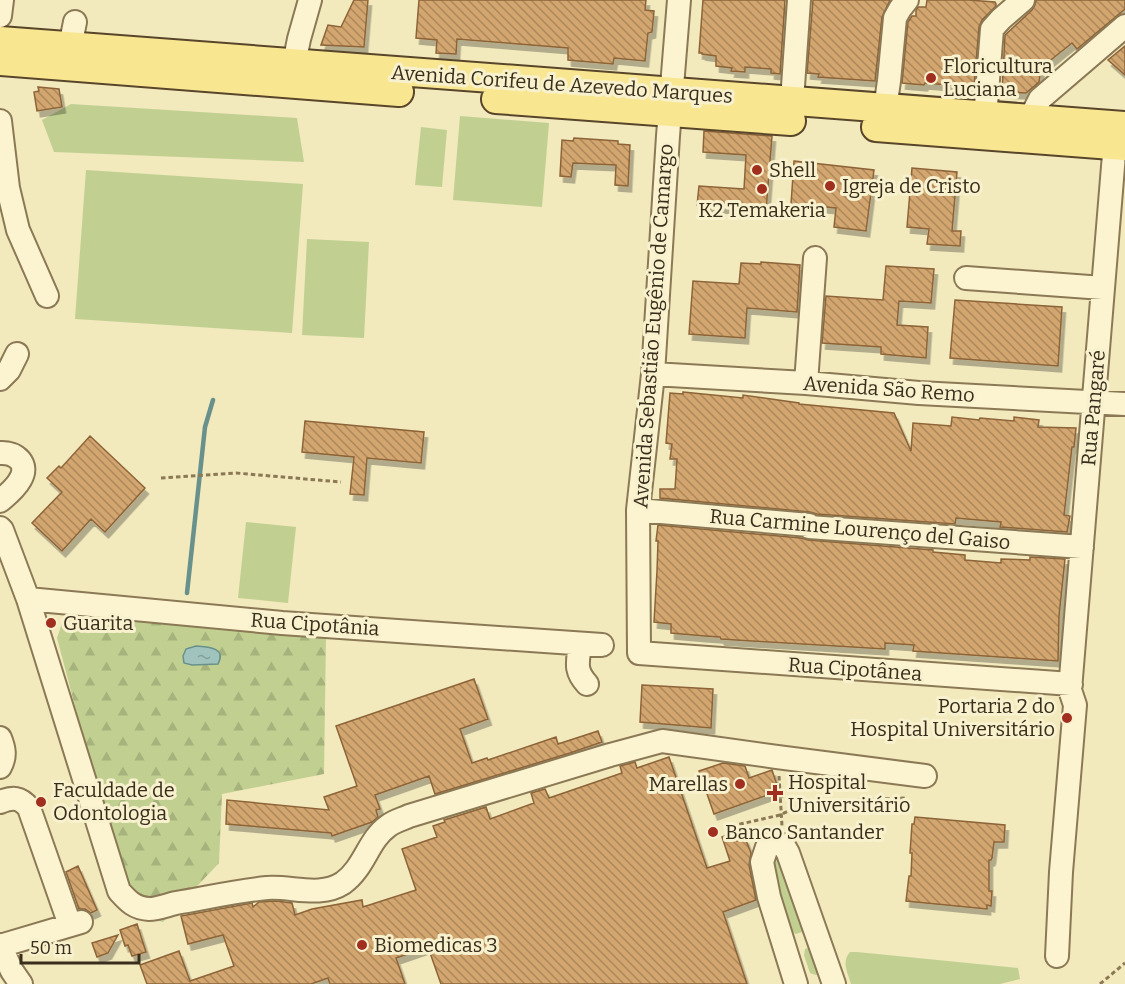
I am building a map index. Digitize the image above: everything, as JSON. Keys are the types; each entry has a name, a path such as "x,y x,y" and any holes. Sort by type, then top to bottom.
{"main road":[{"name":"Avenida Corifeu de Azevedo Marques","path":"0,41 73,34 294,64 671,102"},
{"name":"Avenida Corifeu de Azevedo Marques","path":"0,62 178,75 671,102 1120,136"},
{"path":"178,75 189,68 288,72 294,64"}],"street":[{"path":"0,16 2,0"},
{"path":"294,64 310,0"},
{"name":"Avenida Sebastião Eugênio de Camargo","path":"639,653 638,510 653,374 679,0"},
{"path":"791,111 799,0"},
{"path":"884,118 895,18 907,0"},
{"path":"984,126 992,29 1023,0"},
{"path":"1029,129 1040,99 1125,26"},
{"path":"0,121 8,188 18,230 46,296"},
{"name":"Rua Pangaré","path":"1050,956 1075,705 1070,687 1103,288 1120,136"},
{"path":"806,383 815,258"},
{"path":"966,278 1103,288"},
{"path":"0,379 9,370 17,354"},
{"name":"Avenida São Remo","path":"653,374 806,383 919,393 1125,404"},
{"path":"0,453 19,458 24,473 20,481 0,501"},
{"name":"Rua Carmine Lourenço del Gaiso","path":"638,510 809,525 809,527 1082,547"},
{"path":"0,528 28,599 119,891 130,904 141,908 153,909 266,888 326,891 342,883 356,871 375,838 389,825 409,816 662,741 925,776"},
{"name":"Rua Cipotânia","path":"28,599 282,623 591,645 578,670 587,684"},
{"name":"Rua Cipotânea","path":"639,653 1070,687"},
{"path":"0,738 4,760 0,767"},
{"path":"0,802 12,797 19,798 30,808 76,924 0,946 21,984"},
{"path":"774,842 784,846 788,852 819,940 811,982 784,950 769,897 762,862 765,852 774,842"},
{"path":"784,950 799,937 806,936 819,940"}],"path":[{"path":"161,478 236,473 341,482"},
{"path":"779,775 780,815 784,846"},
{"path":"732,826 780,815 807,802 907,798"},
{"path":"1100,984 1125,963"}],"green space":[{"path":"71,104 297,118 304,162 54,152 42,120"},
{"path":"460,116 549,123 542,207 453,200"},
{"path":"421,127 447,130 442,187 415,185"},
{"path":"86,170 303,184 292,333 75,319"},
{"path":"307,239 369,242 364,338 302,335"},
{"path":"246,522 296,527 288,603 238,598"},
{"path":"65,614 326,637 324,774 222,794 219,863 163,922 130,914 57,638"},
{"path":"775,856 778,857 803,929 802,932 796,934 790,931 767,861"},
{"path":"811,947 819,974 816,975 810,973 804,955 805,949"},
{"path":"850,952 1018,968 1020,979 1000,984 851,984 846,964"}],"water":[{"path":"196,646 218,651 220,658 218,664 184,663 183,656 186,649"}],"building":[{"path":"354,0 368,0 364,47 321,45 328,25 341,27"},
{"path":"419,0 646,0 645,10 654,11 652,32 648,33 645,61 614,58 613,64 568,60 568,48 457,39 456,54 436,53 437,40 416,38"},
{"path":"703,0 785,0 780,74 771,73 771,69 745,67 745,72 731,71 732,68 716,66 716,56 699,53"},
{"path":"813,0 890,0 882,17 875,81 818,77 819,74 807,73"},
{"path":"927,0 995,2 996,6 982,20 979,27 974,86 902,83 908,22 912,16 916,16 918,7 926,7"},
{"path":"1036,0 1125,0 1125,9 1077,49 1072,43 1041,68 1039,82 1026,93 1002,92 1005,35 1032,10"},
{"path":"1125,46 1125,75 1108,60"},
{"path":"38,87 59,89 62,107 37,111 34,92 39,91"},
{"name":"Shell","path":"704,131 772,136 766,211 697,205 699,186 744,189 746,155 703,152"},
{"path":"574,138 618,141 618,144 630,145 628,186 615,185 616,165 573,163 571,177 560,176 562,140 573,141"},
{"path":"794,161 874,170 866,231 834,227 836,208 791,204"},
{"path":"912,168 957,172 952,231 961,231 960,246 927,244 929,229 907,227"},
{"path":"761,262 800,265 797,312 747,308 745,338 689,334 693,281 739,284 741,263 761,264"},
{"path":"886,266 934,269 931,303 899,301 897,325 928,327 926,358 881,354 881,347 822,343 826,296 883,300"},
{"path":"955,300 1062,307 1058,366 950,358"},
{"path":"683,392 743,398 743,395 799,404 894,413 911,451 913,423 951,426 952,417 1014,421 1014,417 1039,420 1038,427 1076,428 1064,515 1070,516 1067,532 1000,527 1001,522 956,518 955,524 817,514 660,498 660,489 675,489 677,459 670,459 672,444 666,443 670,393 683,394"},
{"path":"305,421 424,432 421,463 367,458 364,495 350,494 354,457 302,452"},
{"path":"90,436 145,488 105,532 91,519 62,551 32,523 62,492 47,478 59,466 61,468"},
{"path":"658,525 933,550 933,552 965,555 965,560 1001,563 1001,559 1030,560 1030,557 1065,559 1059,616 1058,661 913,651 914,645 885,643 885,649 721,639 720,637 671,633 671,624 654,622"},
{"path":"474,679 488,719 460,729 472,763 487,758 488,760 556,737 558,744 598,731 602,742 435,794 429,776 375,795 380,809 376,810 378,817 372,822 332,836 331,833 226,824 227,800 329,810 324,797 357,786 336,726"},
{"path":"642,685 713,689 711,728 640,722"},
{"path":"669,757 707,868 730,861 722,837 734,833 737,841 745,838 751,853 749,865 756,900 723,912 747,984 441,984 428,947 396,958 405,984 330,984 328,978 311,984 147,984 140,965 179,951 190,981 234,966 223,935 188,944 181,916 252,903 253,907 259,902 276,901 292,903 295,915 312,909 362,900 363,907 416,890 402,849 437,837 433,826 445,822 444,820 486,807 490,819 534,803 531,793 545,789 549,798 622,773 620,766 635,762 637,768"},
{"name":"Marellas","path":"723,763 745,766 749,778 772,770 779,791 714,814 699,771"},
{"path":"915,817 1005,825 1004,842 994,842 992,858 989,860 991,906 987,905 987,909 906,901 909,876 911,876 912,853 910,853 912,824 914,824"},
{"path":"78,866 97,910 91,913 85,909 79,909 66,872"},
{"path":"137,924 146,952 132,956 128,945 125,946 120,930"},
{"path":"118,935 108,953 97,957 92,943"}],"waterway":[{"path":"187,593 205,427 213,400"}],"place":[{"name":"Floricultura Luciana","path":"931,78"},
{"name":"Shell","path":"757,170"},
{"name":"Igreja de Cristo","path":"830,186"},
{"name":"K2 Temakeria","path":"762,189"},
{"name":"Guarita","path":"51,623"},
{"name":"Portaria 2 do Hospital Universitário","path":"1067,718"},
{"name":"Marellas","path":"740,784"},
{"name":"Hospital Universitário","path":"775,793"},
{"name":"Faculdade de Odontologia","path":"41,802"},
{"name":"Banco Santander","path":"713,832"},
{"name":"Biomedicas 3","path":"362,945"}]}
